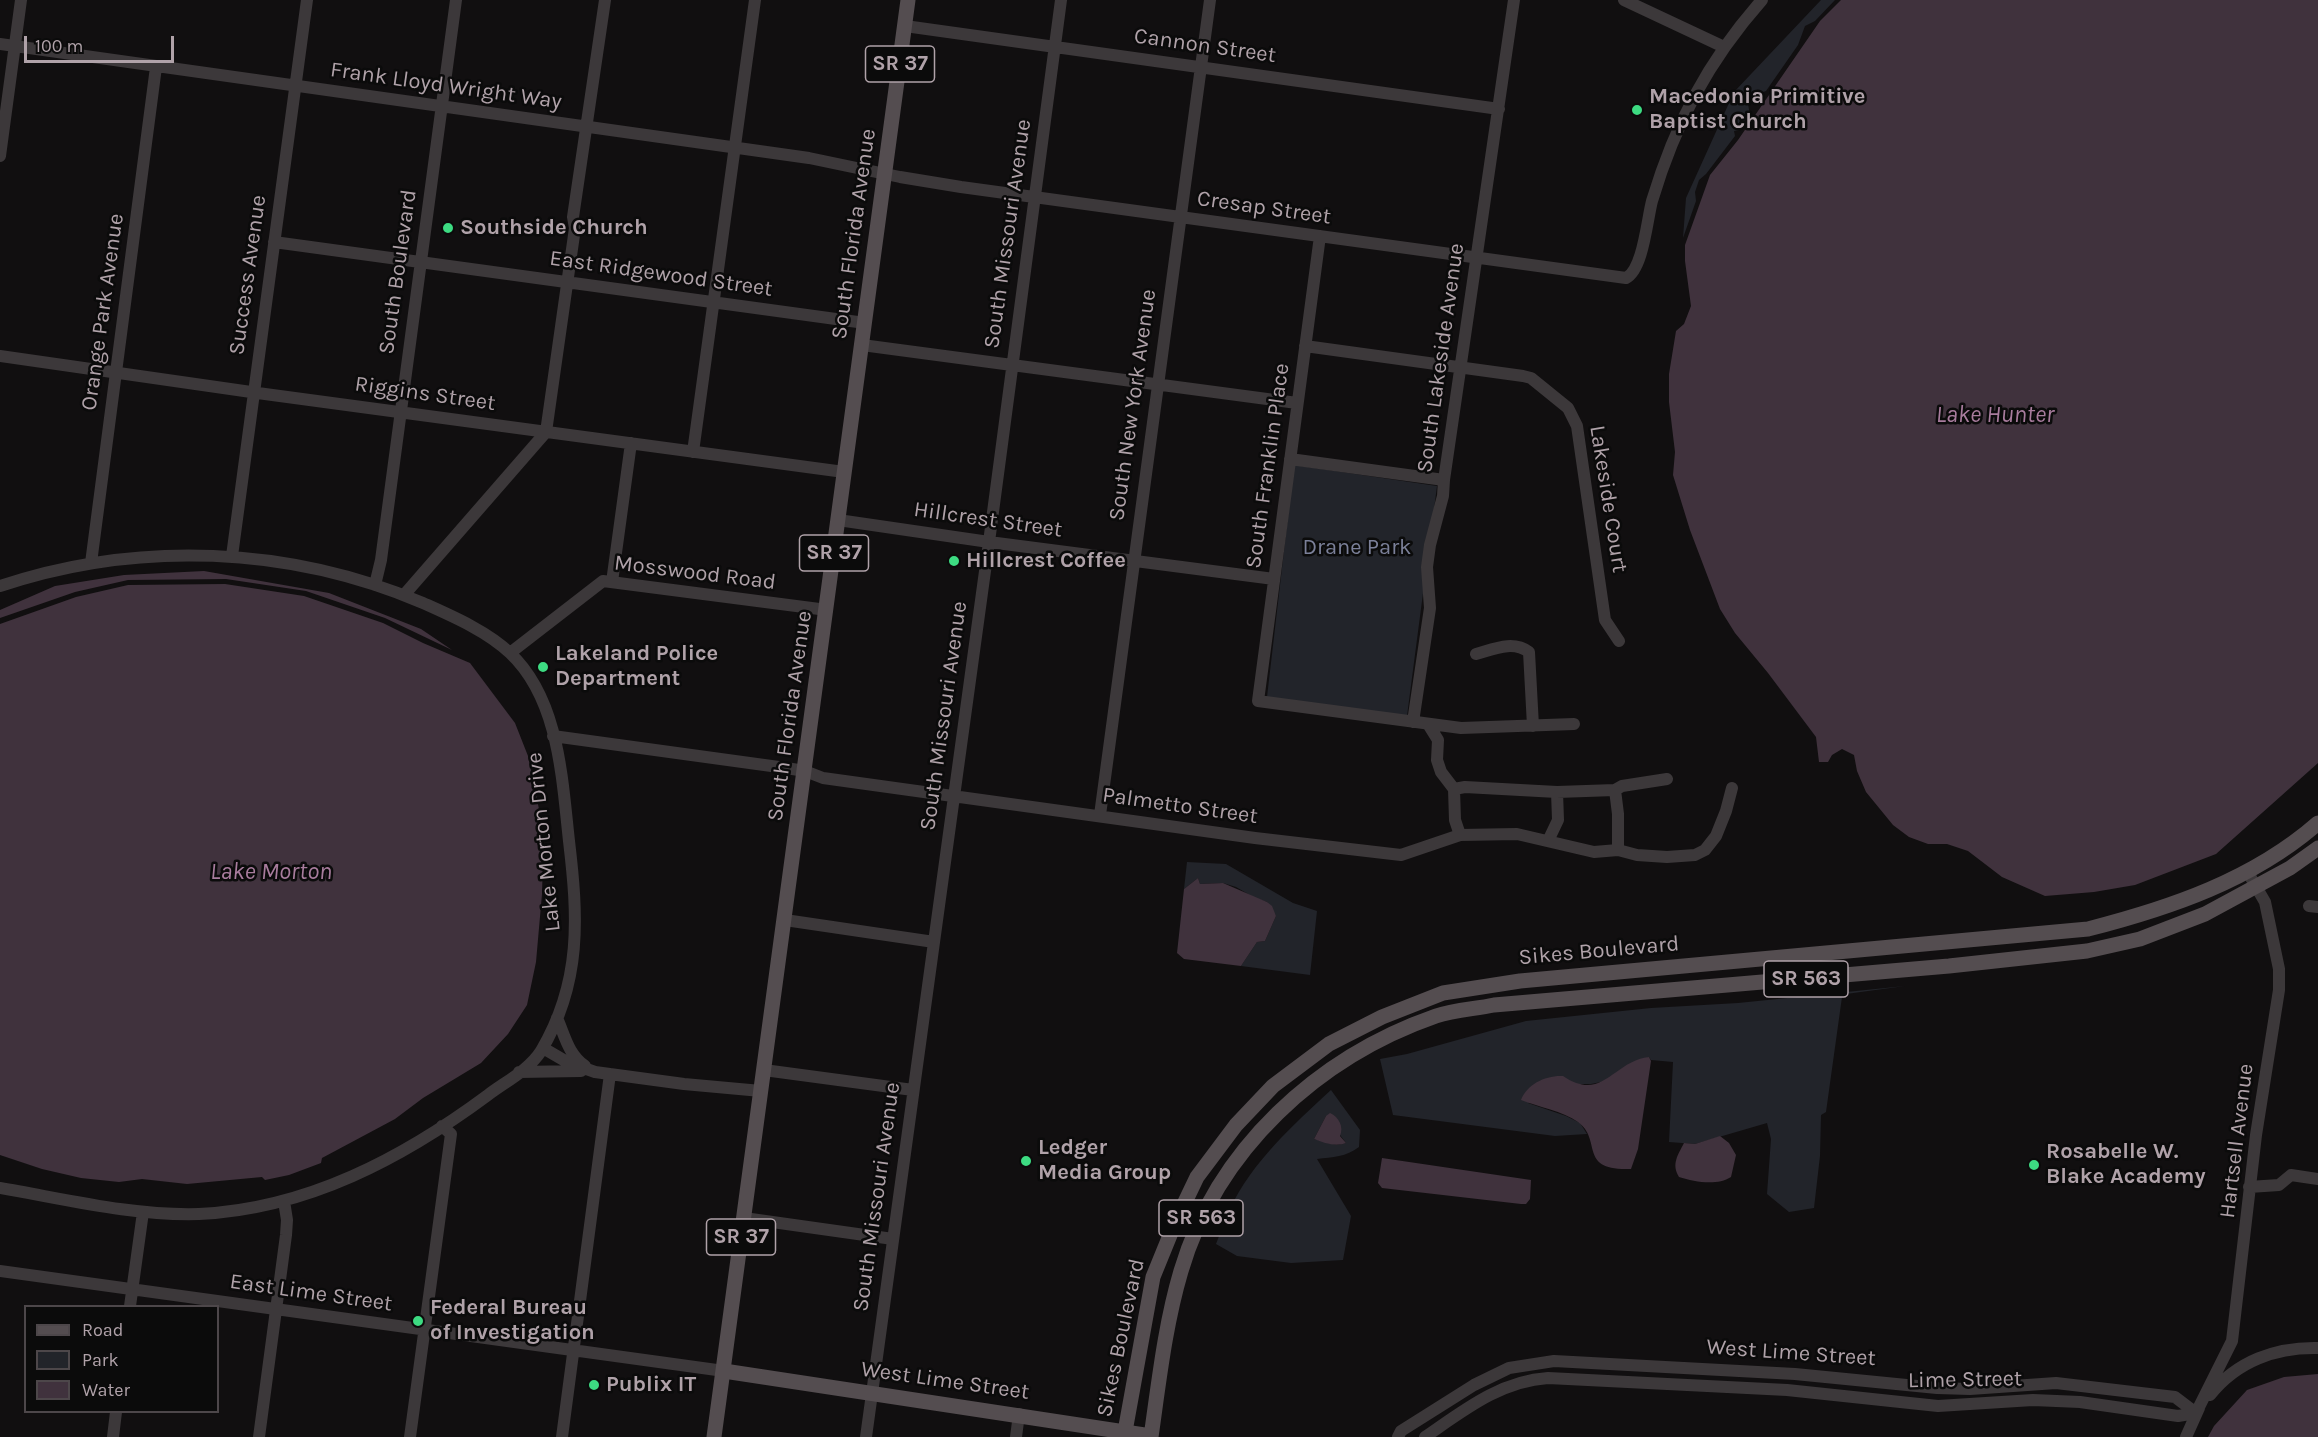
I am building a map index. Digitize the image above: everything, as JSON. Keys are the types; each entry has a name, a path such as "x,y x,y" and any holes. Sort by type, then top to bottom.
{"main road":[{"name":"South Florida Avenue","path":"714,1437 908,0"},
{"name":"Sikes Boulevard","path":"1124,1434 1153,1277 1197,1177 1236,1125 1273,1086 1322,1050 1382,1017 1443,993 1520,981 2088,929 2145,914 2182,901 2247,871 2318,823"},
{"name":"Sikes Boulevard","path":"1154,1437 1168,1323 1181,1269 1201,1218 1233,1162 1281,1108 1336,1067 1389,1034 1439,1015 1494,1005 1949,966 2087,951 2140,939 2205,914 2290,868 2318,848"},
{"path":"1336,1067 1350,1045 1379,1028 1406,1008"},
{"path":"1247,1144 1247,1135 1309,1073 1322,1050"},
{"name":"West Lime Street","path":"724,1371 1019,1414 1124,1434 1154,1437"}],"street":[{"path":"0,156 21,0"},
{"name":"Success Avenue","path":"232,556 307,0"},
{"name":"South Boulevard","path":"375,585 381,560 456,0"},
{"path":"404,595 546,432 574,228 573,217 605,0"},
{"path":"693,452 755,0"},
{"name":"South Missouri Avenue","path":"866,1437 1061,0"},
{"name":"South New York Avenue","path":"1100,815 1210,0"},
{"name":"South Lakeside Avenue","path":"1413,722 1430,608 1427,567 1430,545 1443,496 1514,0"},
{"path":"1624,0 1724,47 1762,0"},
{"name":"Cannon Street","path":"905,26 1499,109"},
{"name":"Frank Lloyd Wright Way","path":"0,44 809,158 885,173"},
{"name":"Cresap Street","path":"885,173 950,186 1034,198 1622,278 1631,276 1635,270 1663,165 1688,106 1724,47"},
{"name":"Orange Park Avenue","path":"91,563 156,67"},
{"name":"South Franklin Place","path":"1320,237 1258,701 1413,722"},
{"name":"East Ridgewood Street","path":"274,242 865,323"},
{"path":"862,345 1297,403"},
{"name":"Lakeside Court","path":"1305,346 1461,366 1531,378 1568,408 1577,426 1605,620 1619,641"},
{"name":"Riggins Street","path":"0,356 254,393 844,472"},
{"path":"612,582 631,443"},
{"path":"1290,459 1444,480"},
{"name":"Hillcrest Street","path":"838,520 1274,579"},
{"name":"Lake Morton Drive","path":"0,586 91,563 165,555 232,556 311,568 375,585 404,595 473,628 510,653 539,691 554,736 563,793 572,863 576,937 574,960 557,1018 543,1048 531,1063 442,1126 360,1174 284,1201 231,1211 179,1214 143,1212 0,1188"},
{"name":"Mosswood Road","path":"510,653 603,581 827,610"},
{"path":"1476,654 1508,645 1521,646 1529,652 1533,726"},
{"path":"1413,722 1478,729 1574,724"},
{"path":"1428,724 1438,740 1437,760 1441,772 1454,789 1455,820 1460,835 1517,834 1594,852 1618,850 1637,855 1667,857 1699,853 1705,850 1716,836 1732,788"},
{"name":"Palmetto Street","path":"554,736 805,771 823,778 1401,855 1460,835"},
{"path":"1454,789 1465,787 1557,792 1615,790 1622,786 1667,779"},
{"path":"1615,790 1618,850"},
{"path":"1548,841 1558,820 1557,792"},
{"name":"Hartsell Avenue","path":"2196,1413 2232,1341 2249,1211 2249,1187 2279,990 2279,969 2265,902 2247,871"},
{"path":"785,920 934,942"},
{"path":"557,1018 574,1058 594,1071"},
{"path":"543,1048 567,1062 594,1071 684,1084 761,1091"},
{"path":"764,1070 913,1090"},
{"path":"519,1072 594,1071"},
{"path":"562,1437 610,1074"},
{"path":"410,1437 451,1134 442,1126"},
{"path":"2249,1187 2279,1185 2291,1175 2318,1179"},
{"path":"259,1437 287,1220 284,1201"},
{"path":"130,1305 143,1212"},
{"path":"744,1218 893,1239"},
{"name":"East Lime Street","path":"0,1271 724,1371"},
{"path":"2186,1437 2196,1413 2217,1387 2239,1367 2254,1359 2278,1352 2318,1348"},
{"name":"West Lime Street","path":"1398,1437 1401,1431 1483,1381 1509,1368 1554,1361 1796,1374 1937,1388 1970,1389 2008,1384 2056,1383 2175,1397 2196,1413"},
{"name":"Lime Street","path":"1425,1437 1495,1391 1512,1384 1548,1378 1783,1390 1938,1406 2033,1400 2080,1402 2178,1416 2196,1413"},
{"path":"113,1437 116,1413"},
{"path":"1016,1437 1019,1414"}],"green space":[{"path":"1821,0 1835,0 1815,21 1805,26 1798,45 1766,91 1754,95 1748,104 1750,115 1740,130 1734,131 1735,136 1699,180 1695,192 1696,201 1683,238 1686,198 1734,92"},
{"name":"Drane Park","path":"1294,465 1437,486 1407,716 1267,697"},
{"path":"1187,862 1226,864 1293,903 1317,911 1310,975 1241,966 1257,942 1265,941 1276,916 1267,902 1223,883 1200,884 1198,878 1184,889"},
{"path":"1905,986 1846,994 1842,997 1826,1112 1821,1115 1820,1156 1814,1208 1789,1212 1767,1194 1771,1139 1767,1123 1695,1144 1669,1142 1673,1062 1651,1060 1649,1057 1606,1081 1578,1084 1528,1103 1580,1123 1587,1134 1555,1136 1393,1115 1380,1059 1407,1054 1526,1021"},
{"path":"1331,1090 1360,1130 1359,1147 1339,1156 1317,1159 1351,1216 1343,1260 1291,1263 1237,1256 1216,1244 1228,1213 1250,1176 1274,1145","holes":["1326,1116 1346,1143 1337,1145 1314,1139"]}],"water":[{"name":"Lake Hunter","path":"1841,0 2318,0 2318,763 2216,854 2135,885 2094,892 2045,896 2002,877 1968,851 1947,844 1928,844 1909,837 1893,825 1866,792 1857,771 1854,755 1842,749 1832,755 1828,762 1819,762 1816,737 1735,633 1720,609 1690,530 1673,475 1675,452 1669,402 1669,374 1676,331 1684,324 1691,306 1685,245 1710,175 1738,140 1820,21"},
{"path":"204,571 329,593 421,629 452,650 385,618 306,591 226,579 128,580 75,592 0,618 0,610 55,586 124,575"},
{"name":"Lake Morton","path":"225,584 304,596 383,623 470,663 515,723 528,756 540,814 543,858 536,962 527,1005 508,1034 481,1063 423,1098 395,1119 322,1158 321,1163 289,1175 265,1180 262,1177 187,1184 142,1179 119,1182 81,1178 42,1169 0,1155 0,624 76,597 128,585"},
{"path":"1198,878 1200,884 1223,883 1272,906 1276,916 1265,941 1257,942 1241,966 1184,959 1177,953 1184,889"},
{"path":"1649,1057 1651,1061 1638,1149 1631,1169 1614,1168 1603,1165 1597,1160 1585,1129 1572,1118 1521,1100 1532,1085 1544,1079 1563,1076 1577,1083 1588,1085 1598,1083 1626,1065"},
{"path":"1330,1113 1340,1123 1340,1136 1346,1143 1334,1145 1314,1139 1326,1116"},
{"path":"1720,1136 1729,1143 1736,1155 1731,1177 1719,1182 1699,1182 1679,1177 1675,1164 1684,1143 1695,1144"},
{"path":"1382,1158 1531,1180 1530,1199 1526,1204 1521,1204 1382,1188 1378,1183"},
{"path":"2318,1374 2318,1437 2208,1437 2214,1426 2247,1390 2284,1377"}],"place":[{"name":"Macedonia Primitive Baptist Church","path":"1637,110"},
{"name":"Southside Church","path":"448,228"},
{"name":"Hillcrest Coffee","path":"954,561"},
{"name":"Lakeland Police Department","path":"543,667"},
{"name":"Ledger Media Group","path":"1026,1161"},
{"name":"Rosabelle W. Blake Academy","path":"2034,1165"},
{"name":"Federal Bureau of Investigation","path":"418,1321"},
{"name":"Publix IT","path":"594,1385"}]}
